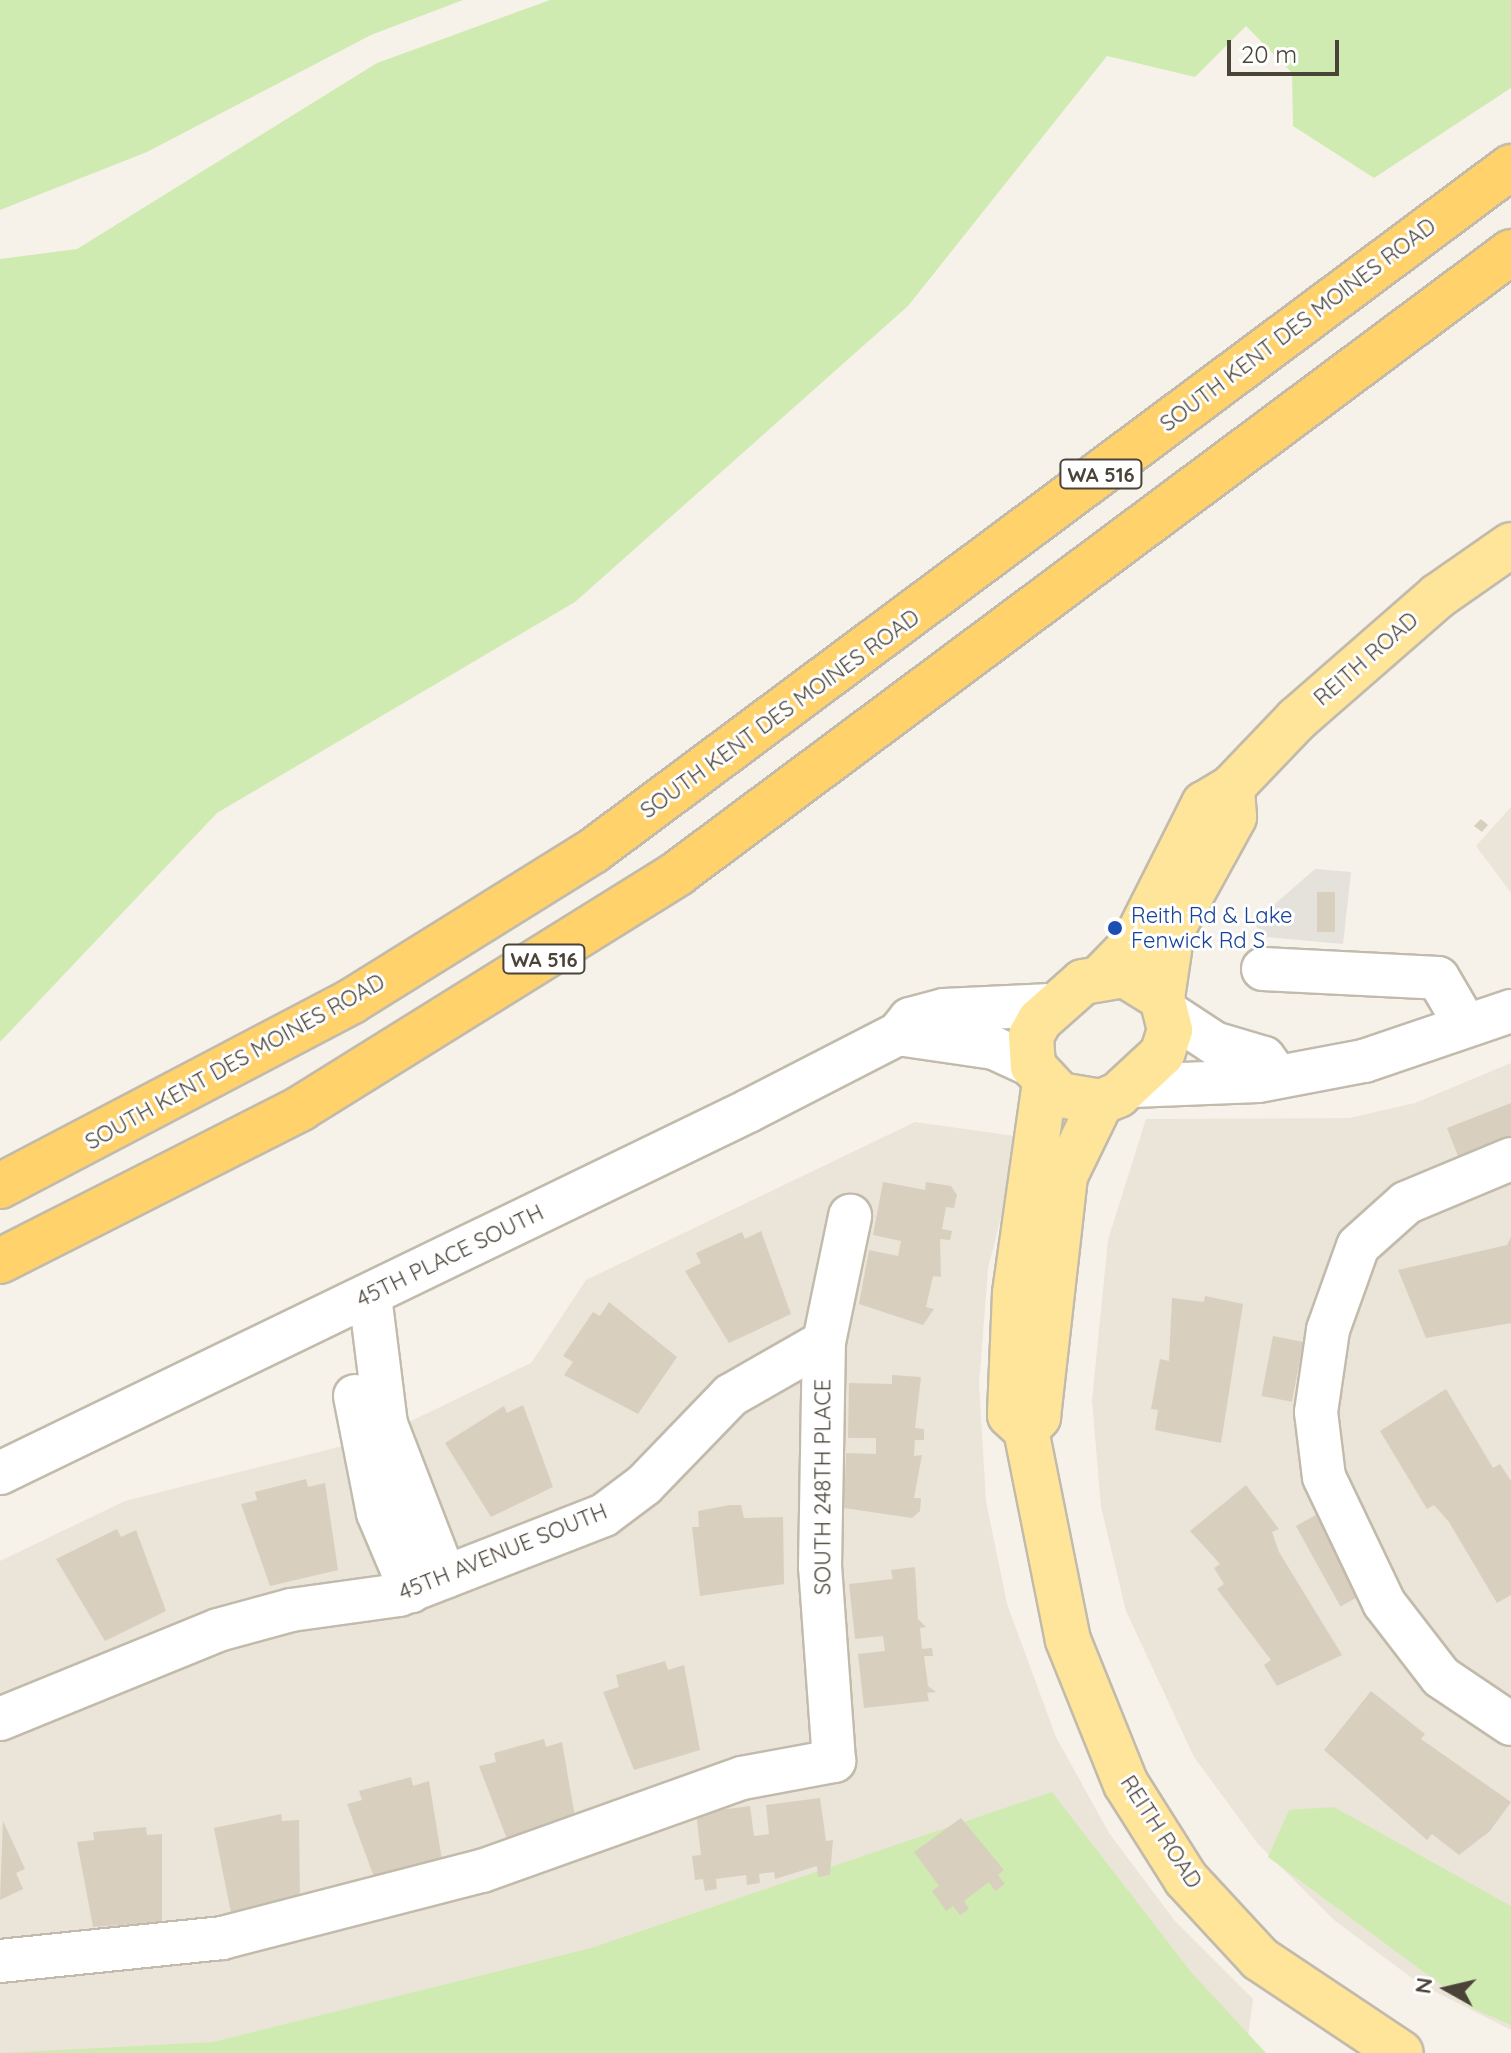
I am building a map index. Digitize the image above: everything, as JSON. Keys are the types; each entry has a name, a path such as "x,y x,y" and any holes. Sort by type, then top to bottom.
{"highway":[{"name":"SOUTH KENT DES MOINES ROAD","path":"0,1186 352,1001 593,851 1511,167"},
{"name":"WA 516","path":"0,1261 301,1108 678,873 1511,252"}],"main road":[{"name":"REITH ROAD","path":"1401,2053 1260,1959 1186,1879 1126,1784 1068,1640 1026,1430 1010,1415 1010,1352 1039,1074 1031,1036 1051,1005 1100,978 1134,943 1204,804 1232,787 1297,719 1438,596 1511,545"},
{"path":"1026,1430 1038,1417 1065,1176 1116,1094 1162,1054 1172,930 1234,817 1232,787"},
{"path":"1100,978 1125,975 1164,1005"},
{"path":"1039,1074 1060,1095 1116,1094"}],"street":[{"path":"1263,969 1438,978 1465,1024"},
{"name":"45TH PLACE SOUTH","path":"0,1473 356,1302 898,1034 930,1012 1051,1005"},
{"path":"1164,1005 1214,1043 1264,1058 1274,1072"},
{"path":"1116,1094 1258,1081 1274,1072 1364,1061 1465,1024 1511,1011"},
{"path":"898,1034 994,1048 1039,1074"},
{"path":"1511,1159 1431,1190 1388,1213 1347,1266 1319,1372 1316,1444 1339,1515 1399,1625 1441,1677 1511,1724"},
{"name":"SOUTH 248TH PLACE","path":"0,1961 222,1938 482,1871 742,1778 834,1761 820,1567 824,1342 850,1216"},
{"path":"356,1302 367,1471 428,1584"},
{"name":"45TH AVENUE SOUTH","path":"0,1719 230,1626 428,1584 604,1515 644,1485 731,1395 824,1342"}],"shaded area":[{"path":"1511,807 1511,893 1476,846"},
{"path":"1315,869 1351,872 1343,944 1267,937 1253,923"},
{"path":"1511,1063 1511,2030 1420,1984 1334,1920 1258,1844 1194,1757 1126,1611 1101,1507 1092,1400 1108,1240 1146,1119 1349,1118 1415,1103"},
{"path":"915,1122 1021,1137 988,1269 979,1385 986,1501 1007,1604 1056,1737 1109,1833 1175,1921 1253,1999 1246,2053 0,2053 0,1561 125,1501 378,1437 531,1363 586,1280"}],"green space":[{"path":"0,0 463,0 371,35 147,152 0,210"},
{"path":"550,0 1511,0 1511,88 1374,178 1293,126 1292,73 1246,26 1195,77 1107,56 908,306 575,602 217,813 0,1042 0,259 77,249 377,63"},
{"path":"1052,1792 1191,1972 1266,2053 0,2053 213,2042 591,1948"},
{"path":"1334,1807 1511,1906 1511,2025 1474,2009 1268,1857 1289,1810"}],"building":[{"path":"1481,819 1488,825 1482,832 1474,826"},
{"path":"1317,892 1335,892 1335,932 1317,932"},
{"path":"1511,1103 1511,1136 1458,1156 1447,1128"},
{"path":"883,1182 925,1190 926,1182 951,1186 957,1195 954,1208 946,1207 942,1229 952,1231 950,1240 940,1239 941,1277 933,1276 926,1307 934,1309 923,1325 859,1304 869,1250 898,1256 901,1241 873,1235"},
{"path":"761,1231 791,1314 729,1343 685,1271 701,1263 696,1253 742,1232 745,1239"},
{"path":"1511,1237 1511,1323 1426,1338 1398,1270 1507,1245"},
{"path":"1205,1296 1243,1304 1221,1443 1155,1430 1158,1410 1151,1409 1160,1359 1169,1361 1172,1298 1204,1302"},
{"path":"609,1302 677,1357 638,1414 564,1375 573,1362 563,1356 593,1312 600,1316"},
{"path":"1273,1336 1303,1342 1292,1402 1261,1396"},
{"path":"892,1375 921,1377 915,1428 924,1429 924,1440 915,1440 914,1456 922,1455 914,1498 921,1498 920,1511 912,1518 844,1508 846,1453 876,1454 876,1438 848,1438 849,1383 892,1384"},
{"path":"1446,1389 1493,1468 1500,1464 1511,1481 1511,1595 1497,1603 1449,1522 1434,1505 1427,1509 1380,1431"},
{"path":"523,1405 553,1487 491,1517 445,1443 504,1406 507,1413"},
{"path":"306,1479 308,1487 325,1483 338,1570 270,1586 241,1504 257,1500 255,1492"},
{"path":"1246,1485 1279,1529 1272,1532 1279,1552 1342,1655 1277,1686 1264,1665 1271,1660 1217,1589 1224,1584 1214,1568 1220,1564 1190,1531"},
{"path":"741,1505 744,1518 783,1517 784,1584 700,1596 692,1527 699,1527 698,1511"},
{"path":"1323,1511 1368,1591 1340,1606 1296,1526"},
{"path":"117,1529 121,1537 136,1530 166,1611 105,1641 56,1559"},
{"path":"915,1567 918,1619 926,1627 920,1628 922,1649 932,1648 933,1656 924,1656 928,1686 936,1692 927,1693 929,1701 864,1708 858,1654 885,1651 883,1636 855,1639 849,1584 893,1579 891,1570"},
{"path":"665,1661 668,1670 684,1665 700,1750 634,1770 603,1692 619,1687 616,1675"},
{"path":"1371,1691 1425,1734 1421,1739 1511,1802 1490,1831 1459,1855 1432,1834 1427,1840 1324,1750"},
{"path":"544,1739 546,1747 562,1742 577,1829 510,1847 479,1766 496,1762 494,1753"},
{"path":"411,1777 413,1786 429,1781 443,1866 377,1885 347,1804 362,1800 359,1791"},
{"path":"820,1798 826,1841 833,1840 830,1875 818,1877 817,1866 775,1879 774,1872 759,1874 760,1883 747,1885 746,1875 716,1879 717,1889 705,1891 703,1879 695,1880 692,1856 701,1855 696,1813 750,1806 754,1836 769,1834 766,1805"},
{"path":"281,1814 282,1821 299,1820 300,1906 231,1913 214,1828"},
{"path":"961,1818 1004,1870 998,1875 1005,1884 995,1891 989,1882 964,1901 969,1909 960,1915 953,1906 946,1911 932,1891 939,1886 914,1852"},
{"path":"3,1821 25,1869 16,1873 23,1889 0,1900"},
{"path":"146,1827 147,1835 162,1834 162,1922 93,1927 77,1842 94,1840 93,1832"}],"place":[{"name":"Reith Rd & Lake Fenwick Rd S","path":"1115,928"}]}
